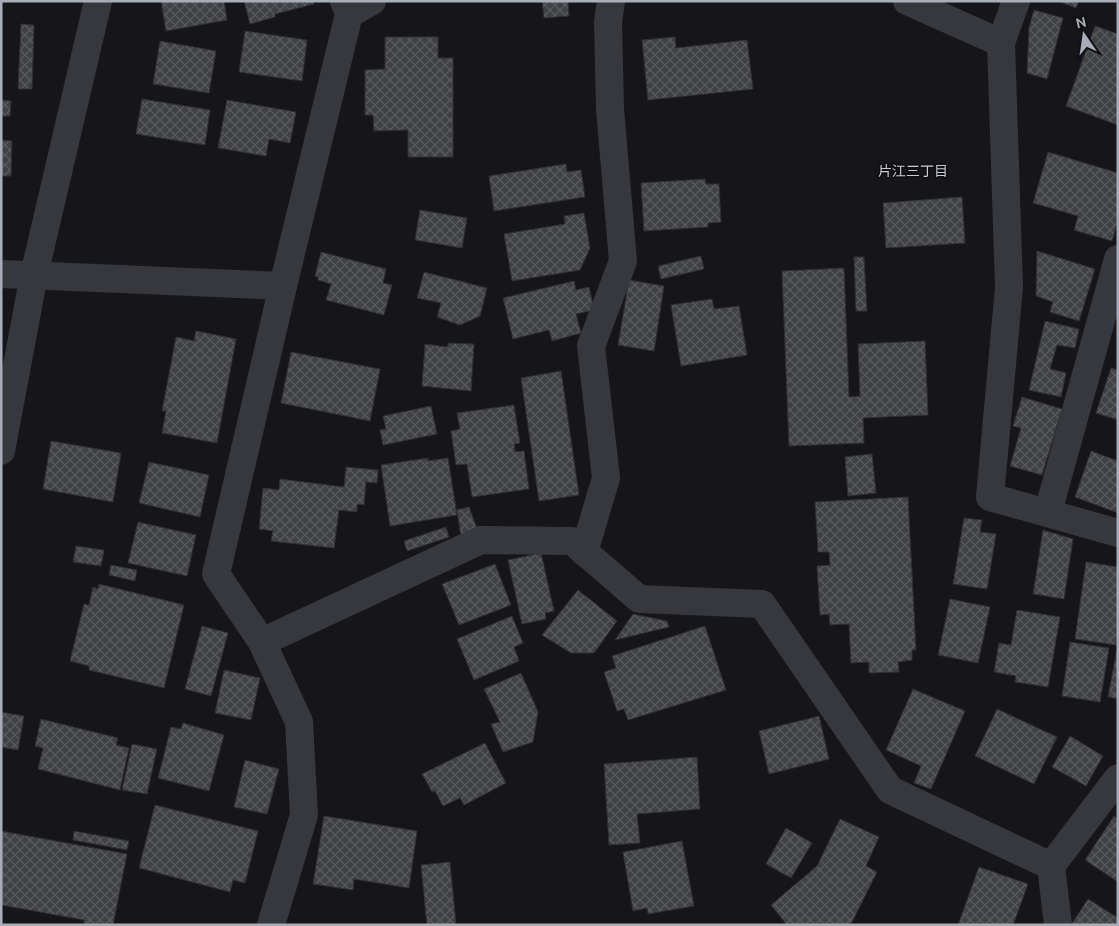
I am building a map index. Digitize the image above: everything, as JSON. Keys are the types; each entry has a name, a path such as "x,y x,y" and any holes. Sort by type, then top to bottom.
{"street":[{"path":"1,451 34,275 98,1"},
{"path":"584,552 606,478 591,346 623,261 610,109 608,22 611,1"},
{"path":"907,1 1001,44"},
{"path":"1016,1 1001,44 1009,287 990,497 1118,533"},
{"path":"271,925 304,815 299,722 262,642 216,574 283,286 355,5"},
{"path":"1048,512 1118,259"},
{"path":"1,274 283,286"},
{"path":"262,642 481,540 572,541 639,599 762,604 890,790 1051,866"},
{"path":"1058,925 1051,866 1118,778"}],"building":[{"path":"161,1 224,1 227,20 166,31"},
{"path":"244,1 313,1 314,4 275,14 275,17 250,24"},
{"path":"542,1 568,1 569,16 544,18"},
{"path":"1058,1 1079,1 1076,8"},
{"path":"1034,10 1063,18 1047,79 1027,73 1029,28"},
{"path":"21,24 34,25 32,89 18,89"},
{"path":"1095,26 1118,34 1118,125 1066,106"},
{"path":"245,31 307,40 302,81 239,72"},
{"path":"385,37 438,37 438,58 453,58 453,157 408,157 408,130 374,131 373,115 365,115 365,70 385,69"},
{"path":"675,37 676,48 747,40 753,89 648,100 642,40"},
{"path":"160,41 216,51 209,93 153,84"},
{"path":"142,99 210,110 205,145 136,134"},
{"path":"1,100 11,101 10,116 1,116"},
{"path":"227,100 296,112 290,143 269,139 266,156 218,148"},
{"path":"1,140 12,141 11,176 1,176"},
{"path":"1048,152 1118,173 1118,221 1112,241 1074,230 1078,216 1033,203"},
{"path":"566,164 567,172 581,170 585,197 494,211 489,176"},
{"path":"705,179 706,184 719,184 721,222 708,223 708,227 644,231 641,183"},
{"path":"962,197 965,243 886,248 883,203"},
{"path":"420,210 467,218 462,248 415,240"},
{"path":"584,213 590,248 580,270 512,281 504,234 565,224 564,216"},
{"path":"1037,251 1095,269 1079,321 1050,312 1053,302 1036,296"},
{"path":"321,252 386,269 383,283 392,285 384,315 326,300 331,284 318,280 318,277 315,276"},
{"path":"701,256 704,269 661,279 658,266"},
{"path":"854,257 864,257 867,311 856,311"},
{"path":"844,268 849,397 860,396 858,344 925,341 928,415 863,418 864,443 789,446 782,271"},
{"path":"424,272 487,288 480,316 460,325 437,317 441,303 417,298"},
{"path":"629,280 664,286 654,351 618,345"},
{"path":"574,281 576,290 589,287 594,310 576,314 581,333 552,341 549,330 513,339 503,298"},
{"path":"712,299 714,309 739,306 747,355 681,366 671,305"},
{"path":"1045,321 1079,329 1075,348 1057,345 1050,369 1066,373 1061,397 1029,390"},
{"path":"196,331 236,339 217,443 162,433 166,411 162,411 176,337 194,341"},
{"path":"448,343 474,344 471,391 422,386 425,344 448,347"},
{"path":"291,352 380,369 370,421 281,403"},
{"path":"1111,368 1118,370 1118,420 1096,413"},
{"path":"561,371 579,495 539,501 521,378"},
{"path":"1022,397 1062,409 1042,475 1010,466 1021,428 1013,426"},
{"path":"514,405 520,443 514,444 515,452 524,451 529,489 472,497 467,464 456,465 451,431 460,429 457,413"},
{"path":"431,406 437,434 383,445 380,430 386,429 383,416"},
{"path":"51,441 121,453 113,502 43,489"},
{"path":"1091,451 1118,461 1118,513 1075,497"},
{"path":"872,454 876,493 848,496 845,457"},
{"path":"428,458 428,461 448,458 457,515 390,526 381,465"},
{"path":"149,462 209,475 200,517 139,503"},
{"path":"346,467 378,470 377,483 366,482 364,505 357,504 357,512 339,510 334,548 271,541 273,531 259,529 263,488 279,490 280,479 344,487"},
{"path":"908,497 916,650 912,650 912,660 898,662 899,672 869,673 869,662 851,663 849,624 830,625 829,614 820,615 817,566 830,565 829,552 818,552 815,502"},
{"path":"469,507 479,534 461,537 457,510"},
{"path":"964,518 982,520 980,532 996,534 987,589 953,584"},
{"path":"138,522 196,535 187,576 128,563"},
{"path":"446,527 449,537 407,551 404,541"},
{"path":"1043,530 1073,539 1064,599 1033,594"},
{"path":"76,546 104,550 101,566 73,562"},
{"path":"541,553 554,611 545,613 546,619 522,624 508,560"},
{"path":"1086,562 1118,567 1118,634 1116,645 1075,639"},
{"path":"495,564 511,605 459,625 442,584"},
{"path":"111,565 137,570 135,581 109,575"},
{"path":"99,584 184,605 164,688 89,670 89,666 70,661 84,604 89,605 93,587 98,589"},
{"path":"578,590 617,621 594,653 571,653 542,635"},
{"path":"950,599 990,607 978,663 938,655"},
{"path":"1017,610 1060,617 1048,687 1015,682 1016,676 994,672 999,643 1011,645"},
{"path":"633,614 667,621 669,627 615,640"},
{"path":"512,616 523,643 514,647 519,661 474,680 457,639"},
{"path":"202,626 228,633 211,696 185,689"},
{"path":"705,626 726,690 628,720 624,709 617,711 604,672 616,668 612,656"},
{"path":"1070,642 1109,648 1100,702 1062,696"},
{"path":"1118,649 1118,699 1108,697"},
{"path":"224,670 260,678 251,720 215,713"},
{"path":"521,673 538,712 533,742 503,752 491,724 500,722 484,689"},
{"path":"913,689 965,711 931,789 914,783 921,766 886,750"},
{"path":"997,709 1057,737 1034,784 975,756"},
{"path":"1,712 24,716 18,750 1,747"},
{"path":"819,716 829,759 769,774 759,731"},
{"path":"41,719 118,738 116,745 129,748 120,790 38,769 43,748 35,746"},
{"path":"183,723 224,735 209,791 158,778 171,727 181,729"},
{"path":"1070,736 1103,756 1086,786 1052,767"},
{"path":"485,743 506,783 464,805 460,798 443,806 435,791 432,792 422,774"},
{"path":"132,744 157,749 147,794 122,790"},
{"path":"697,757 700,809 637,814 640,843 609,845 604,764"},
{"path":"245,760 279,769 267,814 234,807"},
{"path":"155,805 258,831 245,883 233,880 230,892 139,868"},
{"path":"324,816 417,831 409,888 354,879 353,890 313,884"},
{"path":"1114,816 1118,819 1118,882 1085,860"},
{"path":"840,819 879,837 866,866 877,872 852,922 849,925 787,925 771,905 817,866"},
{"path":"786,828 812,843 791,878 766,864"},
{"path":"1,831 127,854 113,925 84,925 84,920 1,905"},
{"path":"74,831 129,841 127,850 73,840"},
{"path":"682,841 694,906 648,914 647,908 633,911 623,852"},
{"path":"450,862 456,925 427,925 421,865"},
{"path":"979,867 1028,884 1013,925 958,925"},
{"path":"1088,899 1118,918 1118,925 1071,925"}],"district":[{"name":"片江三丁目","path":"913,171"}]}
